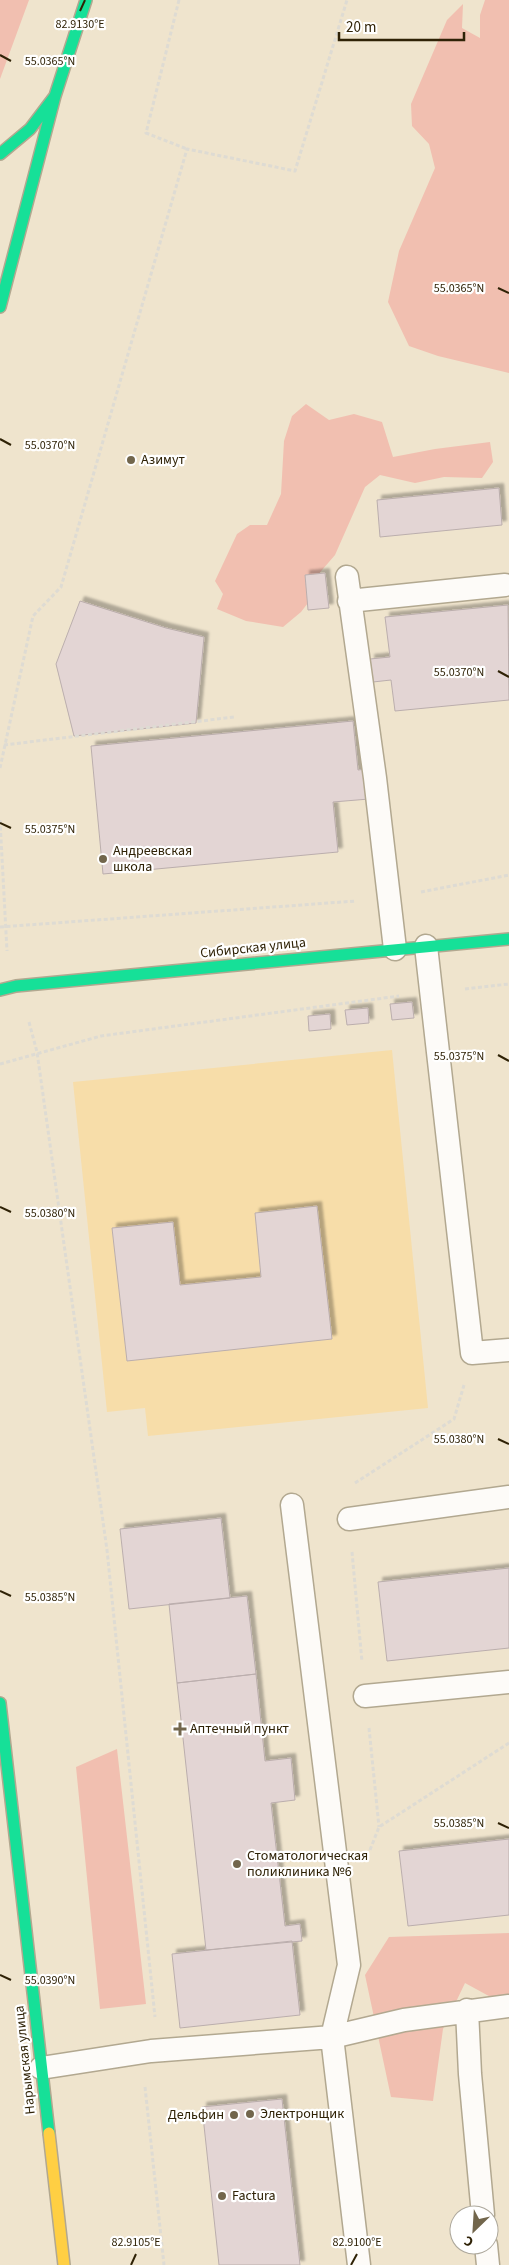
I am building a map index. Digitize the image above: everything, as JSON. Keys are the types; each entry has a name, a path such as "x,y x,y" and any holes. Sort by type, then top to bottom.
{"main road":[{"path":"0,307 56,96 86,0"},
{"path":"0,154 30,129 56,96"},
{"name":"Сибирская улица","path":"0,990 16,986 509,939"},
{"name":"Нарымская улица","path":"0,1702 64,2265"}],"lane":[{"path":"347,577 376,778 394,949"},
{"path":"349,601 505,585"},
{"path":"426,946 472,1354 509,1350"},
{"path":"348,1519 509,1497"},
{"path":"292,1505 349,1965 332,2037 359,2265"},
{"path":"365,1696 509,1682"},
{"path":"41,2068 151,2051 332,2037 404,2020 467,2010 509,2006"},
{"path":"467,2010 470,2074 482,2205"}],"path":[{"path":"179,0 146,133 187,149 295,171 347,0"},
{"path":"0,768 33,616 61,587 187,149"},
{"path":"4,745 234,717"},
{"path":"0,820 7,957"},
{"path":"0,927 388,899 509,874"},
{"path":"0,1064 37,1052 101,1036 432,992 509,984"},
{"path":"28,1018 37,1052 107,1550 155,2015 151,2051 143,2075 164,2265"},
{"path":"368,1854 379,1827 346,1490 454,1419 472,1354"},
{"path":"379,1827 509,1743"}],"shaded area":[{"path":"0,0 29,0 0,79"},
{"path":"485,0 509,0 509,373 438,356 409,346 388,302 399,251 435,168 429,144 412,126 411,104 447,20 463,4 462,28 480,38 480,15"},
{"path":"306,404 329,420 354,414 382,422 393,457 490,442 493,462 482,478 444,477 415,483 380,475 365,487 335,555 316,577 311,599 301,612 283,627 246,621 217,609 223,594 215,581 237,534 250,525 267,525 281,494 284,441 292,416"},
{"path":"392,1050 428,1408 148,1436 145,1408 107,1412 73,1082"},
{"path":"117,1749 146,2004 100,2009 76,1767"},
{"path":"509,1933 509,2007 465,1983 443,2029 433,2101 391,2097 365,1975 389,1937"}],"building":[{"path":"499,488 502,525 380,537 377,500"},
{"path":"325,573 329,608 308,610 305,575"},
{"path":"80,601 166,628 204,637 196,723 74,736 56,664"},
{"path":"508,605 509,700 395,711 391,680 373,682 370,659 390,657 385,617"},
{"path":"353,721 358,770 367,769 369,799 333,802 338,852 103,874 91,746"},
{"path":"412,1002 414,1018 392,1020 390,1004"},
{"path":"368,1008 369,1023 347,1025 345,1010"},
{"path":"330,1014 331,1029 309,1031 308,1016"},
{"path":"317,1206 332,1339 127,1361 112,1228 173,1222 180,1285 261,1277 255,1213"},
{"path":"221,1518 230,1598 129,1609 120,1529"},
{"path":"509,1568 509,1648 387,1661 378,1582"},
{"path":"247,1596 256,1674 177,1683 169,1604"},
{"name":"Стоматологическая поликлиника №6","path":"256,1674 265,1761 291,1758 295,1800 271,1803 285,1926 300,1924 302,1941 206,1950 177,1683"},
{"path":"509,1839 509,1915 408,1926 399,1851"},
{"path":"292,1941 300,2015 180,2028 172,1954"},
{"path":"282,2099 300,2265 219,2265 202,2107"}],"traffic: fast":[{"path":"0,154 30,129 55,96 86,0"},
{"path":"0,307 55,96"},
{"path":"0,990 16,986 509,939"},
{"path":"0,1703 49,2133"}],"traffic: slow":[{"path":"49,2133 64,2265"}],"place":[{"name":"Азимут","path":"131,460"},
{"name":"Андреевская школа","path":"103,859"},
{"name":"Аптечный пункт","path":"180,1729"},
{"name":"Стоматологическая поликлиника №6","path":"237,1864"},
{"name":"Электронщик","path":"250,2114"},
{"name":"Дельфин","path":"234,2115"},
{"name":"Factura","path":"222,2196"}]}
